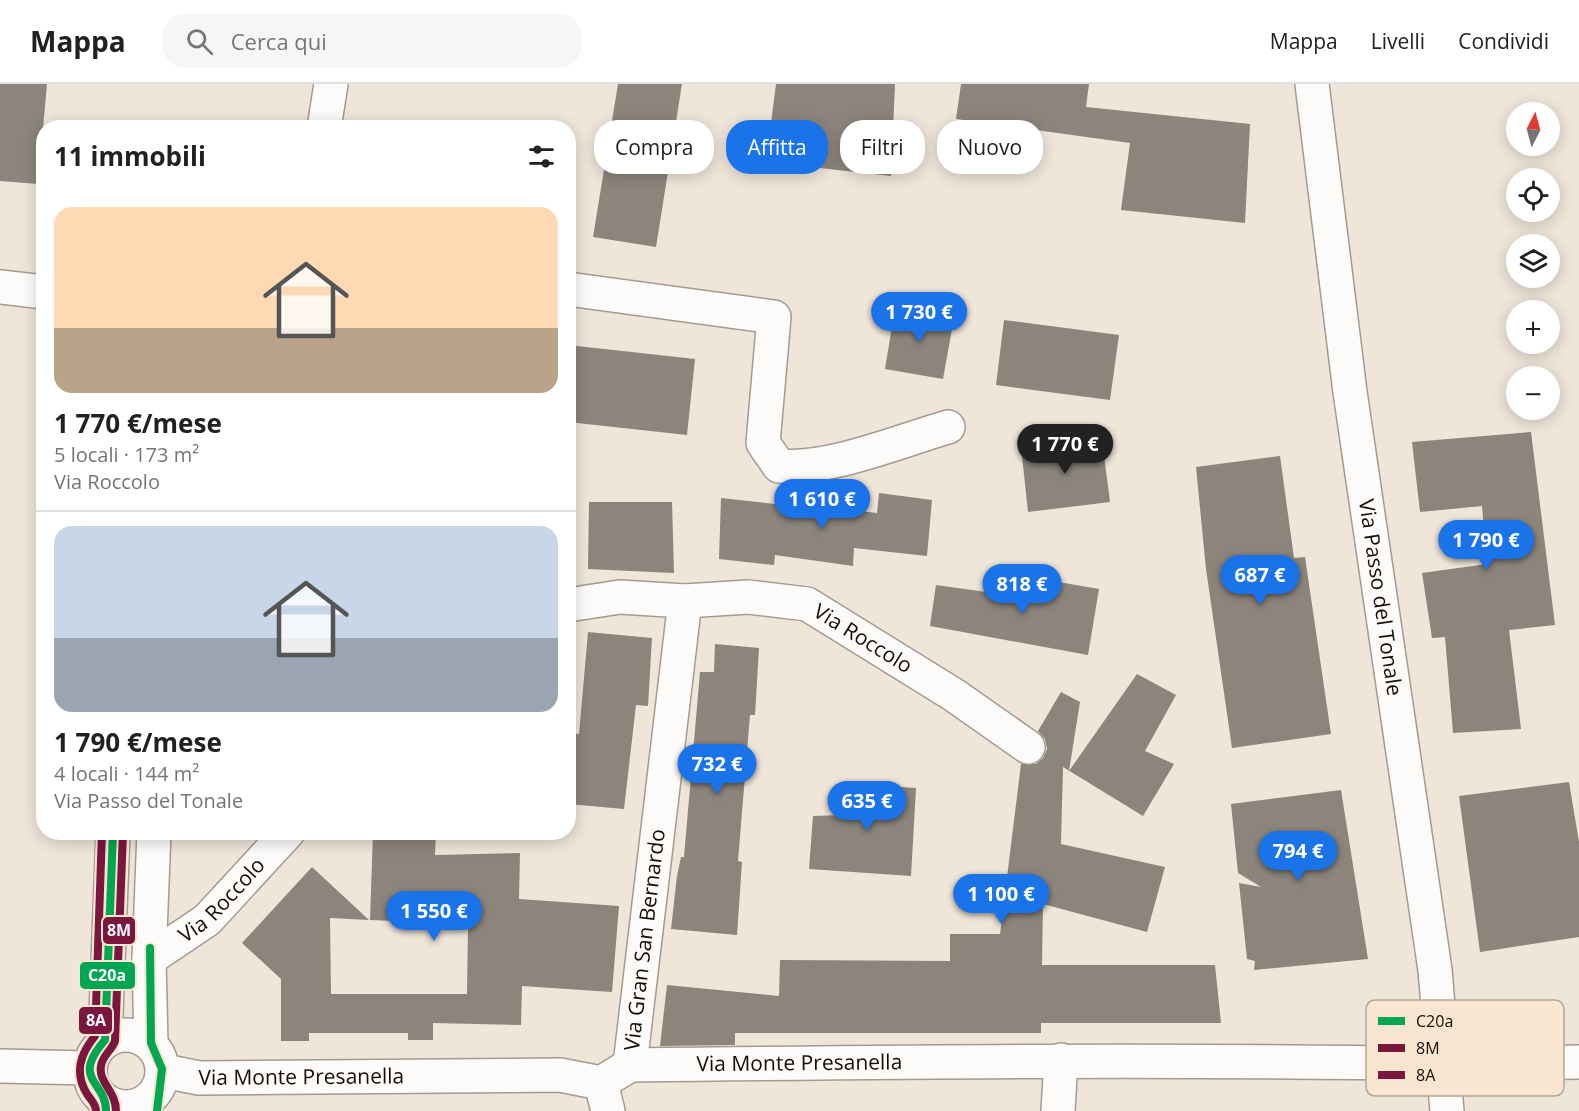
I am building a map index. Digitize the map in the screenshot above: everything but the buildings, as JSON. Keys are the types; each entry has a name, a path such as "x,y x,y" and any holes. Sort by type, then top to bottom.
{"street":[{"path":"325,120 331,84"},
{"name":"Via Passo del Tonale","path":"1312,84 1350,392 1438,1000"},
{"path":"0,287 36,291"},
{"path":"576,290 774,317 763,443 779,466 799,468 825,462 948,427"},
{"name":"Via Roccolo","path":"576,604 620,597 685,601 748,597 807,604 954,695 1028,747"},
{"name":"Via Gran San Bernardo","path":"630,1065 685,601"},
{"path":"105,1040 113,840"},
{"path":"154,840 149,958 157,1080 141,1104 123,1107 106,1106 93,1087 89,1068 94,1052 105,1040 129,1033 157,1080"},
{"name":"Via Roccolo","path":"149,958 207,920 281,840"},
{"path":"1058,1111 1061,1060"},
{"name":"Via Monte Presanella","path":"157,1080 560,1075 604,1097 630,1065 1061,1060 1366,1061"},
{"name":"Via Monte Presanella","path":"1564,1062 1579,1062"},
{"path":"0,1066 89,1068"},
{"name":"Via Passo del Tonale","path":"1446,1096 1447,1111"}],"transit line":[{"name":"8A","path":"96,1111 83,1086 80,1064 95,1036 102,840"},
{"name":"C20a","path":"106,1111 105,1101 92,1079 90,1064 105,1040 113,840"},
{"name":"8M","path":"116,1111 113,1098 102,1077 101,1066 115,1041 123,840"},
{"name":"C20a","path":"150,948 151,1043 162,1069 157,1111"}]}
